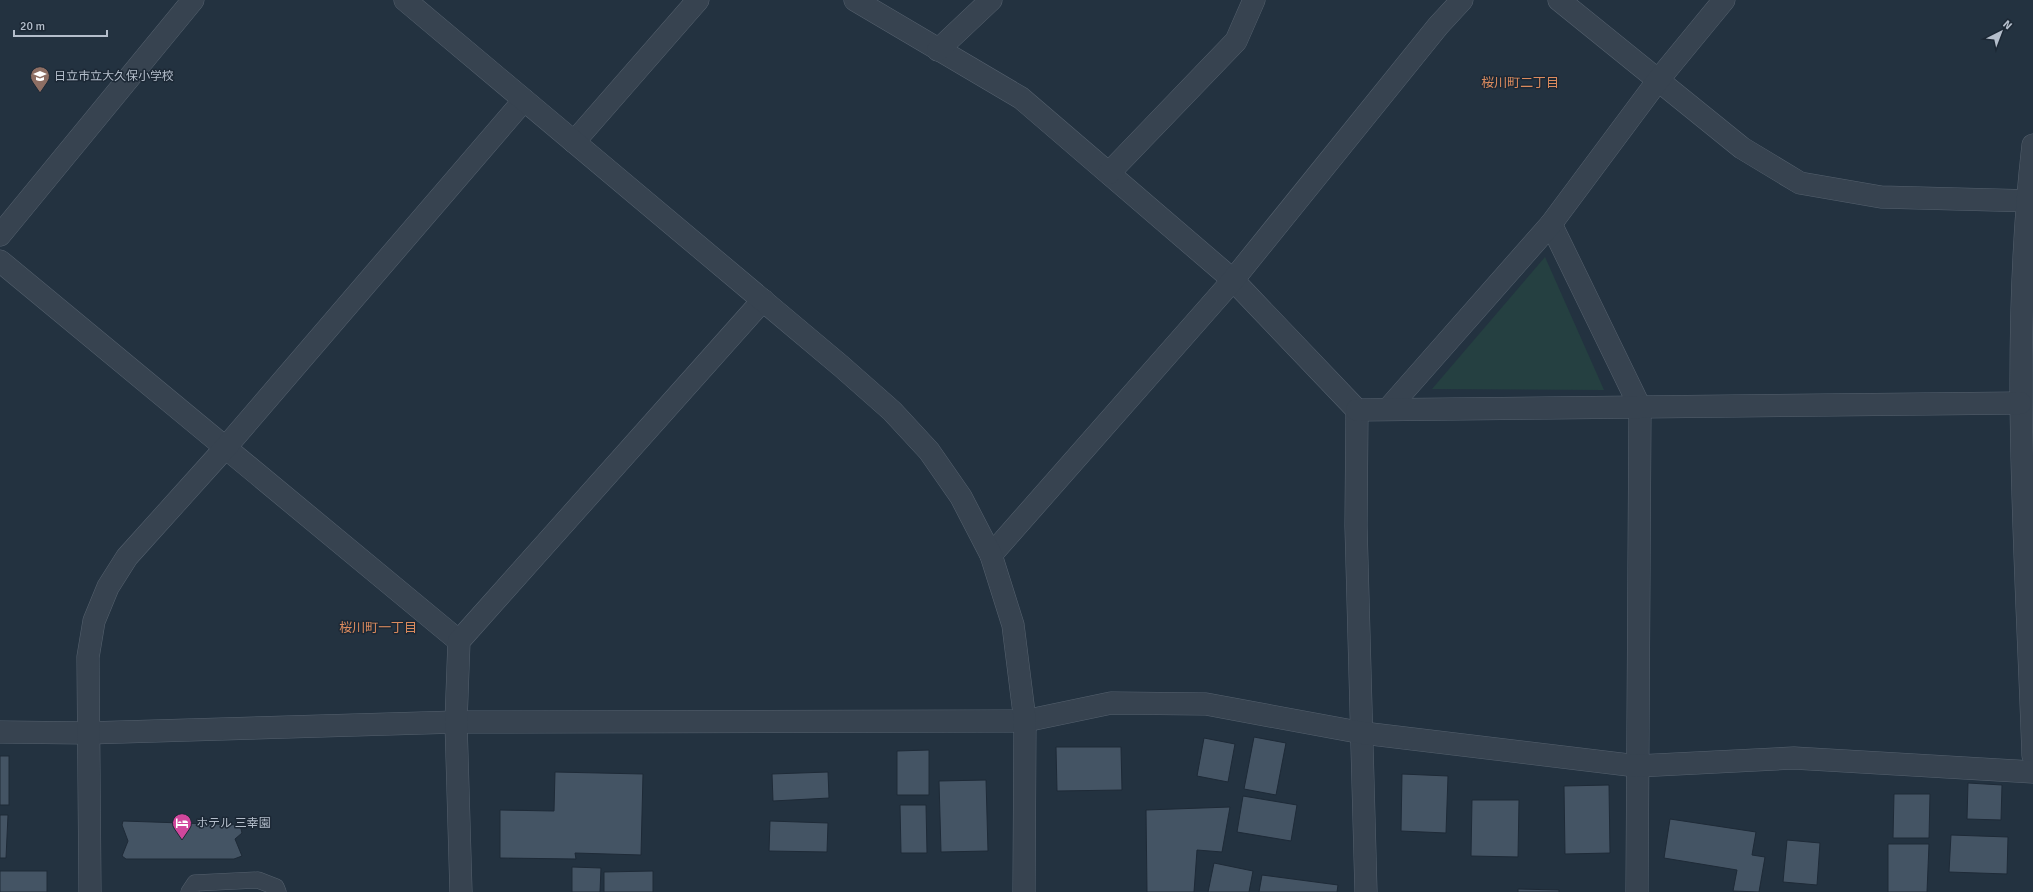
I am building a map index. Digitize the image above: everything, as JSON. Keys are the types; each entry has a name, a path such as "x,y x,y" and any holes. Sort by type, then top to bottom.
{"street":[{"path":"0,235 193,0"},
{"path":"405,0 763,300 892,411 929,450 961,497 991,555 1013,625 1025,721 1024,892"},
{"path":"574,142 698,0"},
{"path":"855,0 1022,98 1233,280 1357,410 1356,526 1363,733 1366,892"},
{"path":"938,50 991,0"},
{"path":"1109,173 1236,41 1254,0"},
{"path":"991,555 1233,280 1438,26 1462,0"},
{"path":"1559,0 1659,79 1742,148 1800,183 1881,197 2030,201"},
{"path":"1388,409 1551,224 1659,79 1724,0"},
{"path":"90,892 88,657 94,621 108,587 127,557 226,447 524,100"},
{"path":"2033,145 2020,403 2028,467 2033,755"},
{"path":"1551,224 1640,407 1637,892"},
{"path":"0,261 459,641"},
{"path":"461,892 456,722 459,641 763,300"},
{"path":"1357,410 2020,403"},
{"path":"0,732 88,733 456,722 1025,721 1111,703 1206,704 1363,733 1637,766 1794,758 2033,772"}],"lane":[{"path":"189,892 195,883 258,880 276,887 278,892"}],"green space":[{"path":"1545,257 1604,390 1432,389"}],"building":[{"path":"1254,737 1286,743 1276,795 1244,789"},
{"path":"1204,738 1235,744 1228,782 1197,776"},
{"path":"1056,747 1121,747 1122,790 1057,791"},
{"path":"929,750 929,795 897,795 897,751"},
{"path":"0,756 9,756 9,805 0,805"},
{"path":"555,772 643,774 641,855 575,853 576,859 500,858 500,810 554,811"},
{"path":"828,772 829,798 773,801 772,774"},
{"path":"1402,774 1448,776 1446,833 1401,831"},
{"path":"986,780 988,851 941,852 939,781"},
{"path":"1968,783 2002,785 2001,820 1967,819"},
{"path":"1609,785 1610,853 1565,854 1564,786"},
{"path":"1894,794 1930,794 1929,838 1893,838"},
{"path":"1243,796 1297,805 1291,841 1237,832"},
{"path":"1472,800 1519,800 1518,857 1471,856"},
{"path":"900,805 926,805 927,853 901,853"},
{"path":"1230,807 1222,852 1197,850 1194,892 1147,892 1146,810"},
{"path":"0,815 8,815 6,858 0,858"},
{"path":"1670,819 1756,832 1752,855 1765,857 1759,892 1733,891 1737,870 1664,858"},
{"name":"ホテル 三幸園","path":"123,821 240,825 242,833 235,839 242,856 234,859 126,859 122,856 128,841 122,825"},
{"path":"770,821 828,823 827,852 769,851"},
{"path":"1951,835 2008,837 2007,874 1949,872"},
{"path":"1787,840 1820,843 1817,885 1783,882"},
{"path":"1888,844 1929,844 1927,892 1888,892"},
{"path":"1214,863 1253,871 1249,892 1208,892"},
{"path":"572,867 601,868 600,892 572,892"},
{"path":"0,871 47,871 47,892 0,892"},
{"path":"653,871 653,892 604,892 604,872"},
{"path":"1262,875 1338,885 1337,892 1259,892"},
{"path":"1518,889 1559,890 1559,892 1518,892"}],"place":[{"name":"日立市立大久保小学校","path":"40,93"},
{"name":"ホテル 三幸園","path":"182,840"}],"district":[{"name":"桜川町二丁目","path":"1520,82"},
{"name":"桜川町一丁目","path":"378,627"}]}
